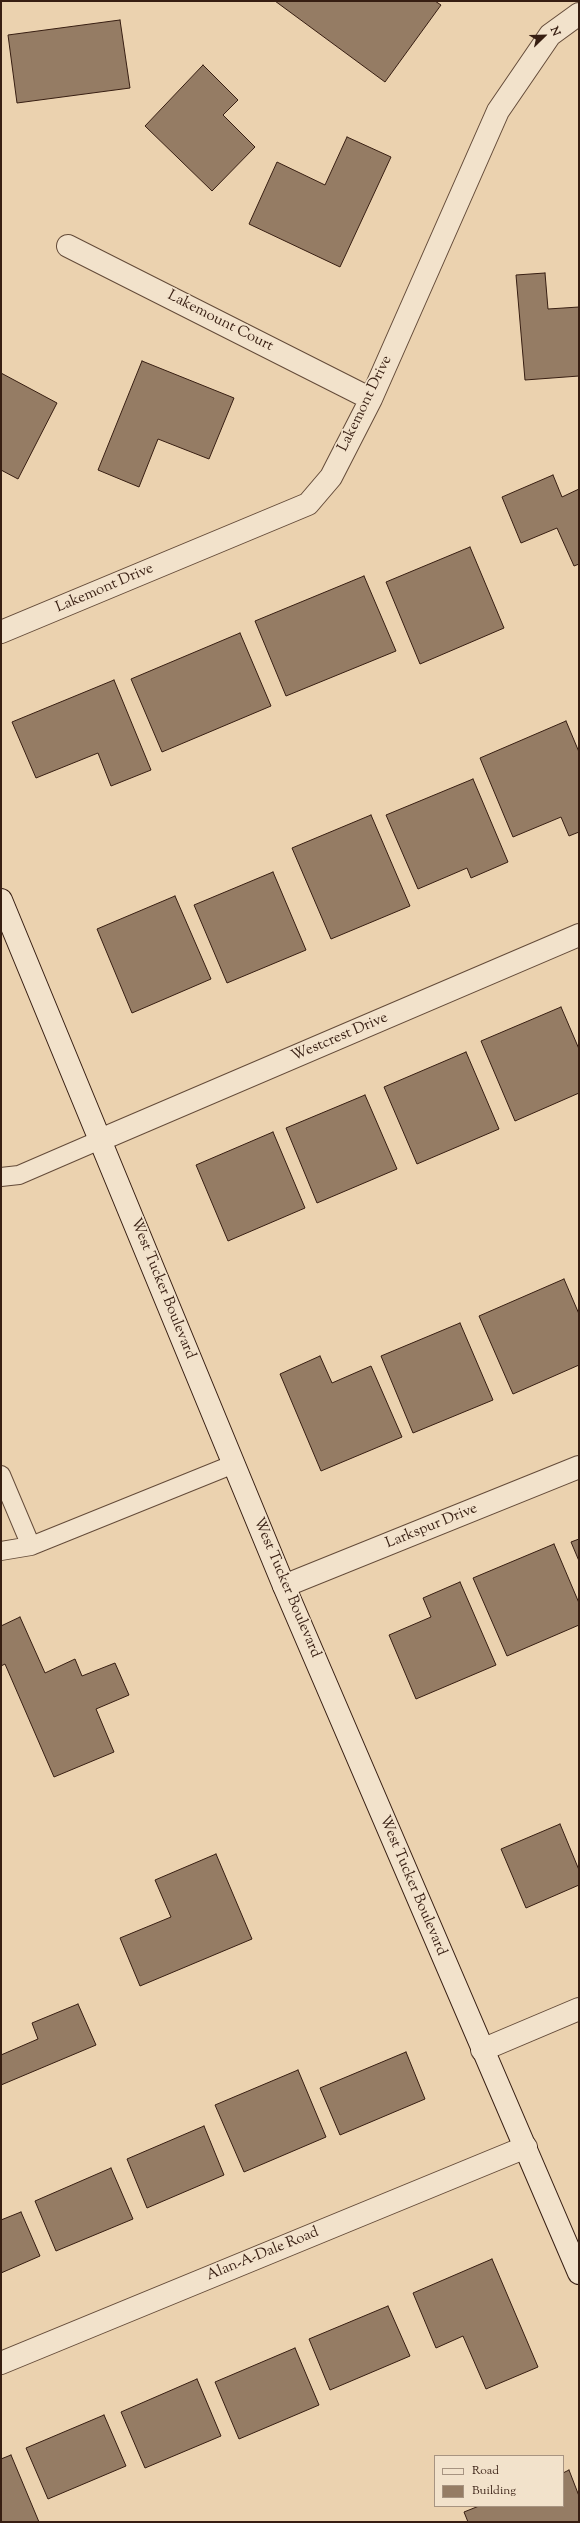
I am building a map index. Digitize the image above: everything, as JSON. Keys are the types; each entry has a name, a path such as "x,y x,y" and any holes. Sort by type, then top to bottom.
{"street":[{"name":"Lakemont Drive","path":"1,632 308,504 330,477 371,399 498,111 550,35 579,14"},
{"name":"Lakemount Court","path":"68,246 371,399"},
{"name":"West Tucker Boulevard","path":"1,900 284,1586 579,2273"},
{"name":"Westcrest Drive","path":"100,1140 579,935"},
{"name":"Larkspur Drive","path":"284,1586 579,1467"},
{"path":"482,2050 579,2010"},
{"name":"Alan-A-Dale Road","path":"1,2363 526,2147"}],"lane":[{"path":"1,1177 20,1175 100,1140"},
{"path":"1,1551 31,1546 234,1464"},
{"path":"1,1475 31,1546"}],"building":[{"path":"275,1 435,1 441,5 385,82"},
{"path":"120,20 130,88 17,103 8,35"},
{"path":"203,65 238,100 223,115 255,147 212,191 145,126"},
{"path":"347,137 391,157 340,267 249,224 277,162 325,185"},
{"path":"545,273 548,309 579,307 579,376 525,380 516,275"},
{"path":"142,361 234,398 209,459 158,439 139,487 98,470"},
{"path":"1,373 57,403 18,479 1,470"},
{"path":"553,475 562,497 579,489 579,564 574,566 557,528 521,543 502,497"},
{"path":"470,547 504,628 420,664 386,582"},
{"path":"364,576 396,651 286,696 255,621"},
{"path":"240,633 271,706 162,752 131,679"},
{"path":"114,680 151,770 111,786 98,753 36,778 12,722"},
{"path":"566,721 579,752 579,832 569,836 561,817 513,837 480,758"},
{"path":"473,779 508,862 471,878 467,868 418,889 386,815"},
{"path":"371,815 410,906 331,939 292,848"},
{"path":"273,872 306,950 227,983 194,905"},
{"path":"175,896 211,979 132,1013 97,929"},
{"path":"561,1007 579,1049 579,1093 515,1121 481,1041"},
{"path":"466,1052 499,1129 417,1164 384,1087"},
{"path":"365,1095 397,1169 317,1203 286,1128"},
{"path":"273,1132 305,1208 228,1241 196,1165"},
{"path":"564,1279 579,1314 579,1365 513,1394 479,1316"},
{"path":"460,1323 493,1400 413,1433 381,1356"},
{"path":"320,1356 332,1383 371,1366 402,1437 321,1471 280,1374"},
{"path":"579,1539 579,1561 571,1542"},
{"path":"554,1544 579,1603 579,1625 507,1656 473,1578"},
{"path":"460,1582 496,1665 416,1699 389,1635 431,1617 423,1598"},
{"path":"20,1617 45,1673 75,1659 82,1676 115,1663 129,1695 96,1709 114,1752 54,1777 5,1664 1,1666 1,1626"},
{"path":"560,1824 579,1870 579,1885 526,1908 501,1849"},
{"path":"216,1854 252,1939 140,1986 120,1938 171,1917 155,1880"},
{"path":"78,2004 96,2045 1,2085 1,2055 38,2039 32,2023"},
{"path":"406,2052 425,2099 340,2135 320,2088"},
{"path":"298,2070 326,2137 244,2172 215,2105"},
{"path":"204,2126 224,2175 147,2208 127,2159"},
{"path":"111,2168 133,2219 56,2251 35,2201"},
{"path":"21,2212 40,2256 1,2273 1,2220"},
{"path":"492,2259 538,2367 486,2389 463,2336 436,2348 413,2293"},
{"path":"388,2306 410,2356 330,2390 309,2339"},
{"path":"295,2348 319,2405 239,2439 215,2382"},
{"path":"197,2379 221,2436 145,2468 121,2412"},
{"path":"104,2415 126,2466 48,2499 26,2448"},
{"path":"11,2455 39,2522 1,2522 1,2459"},
{"path":"569,2470 579,2496 579,2522 468,2522 464,2512 476,2507 564,2507 564,2472"}]}
